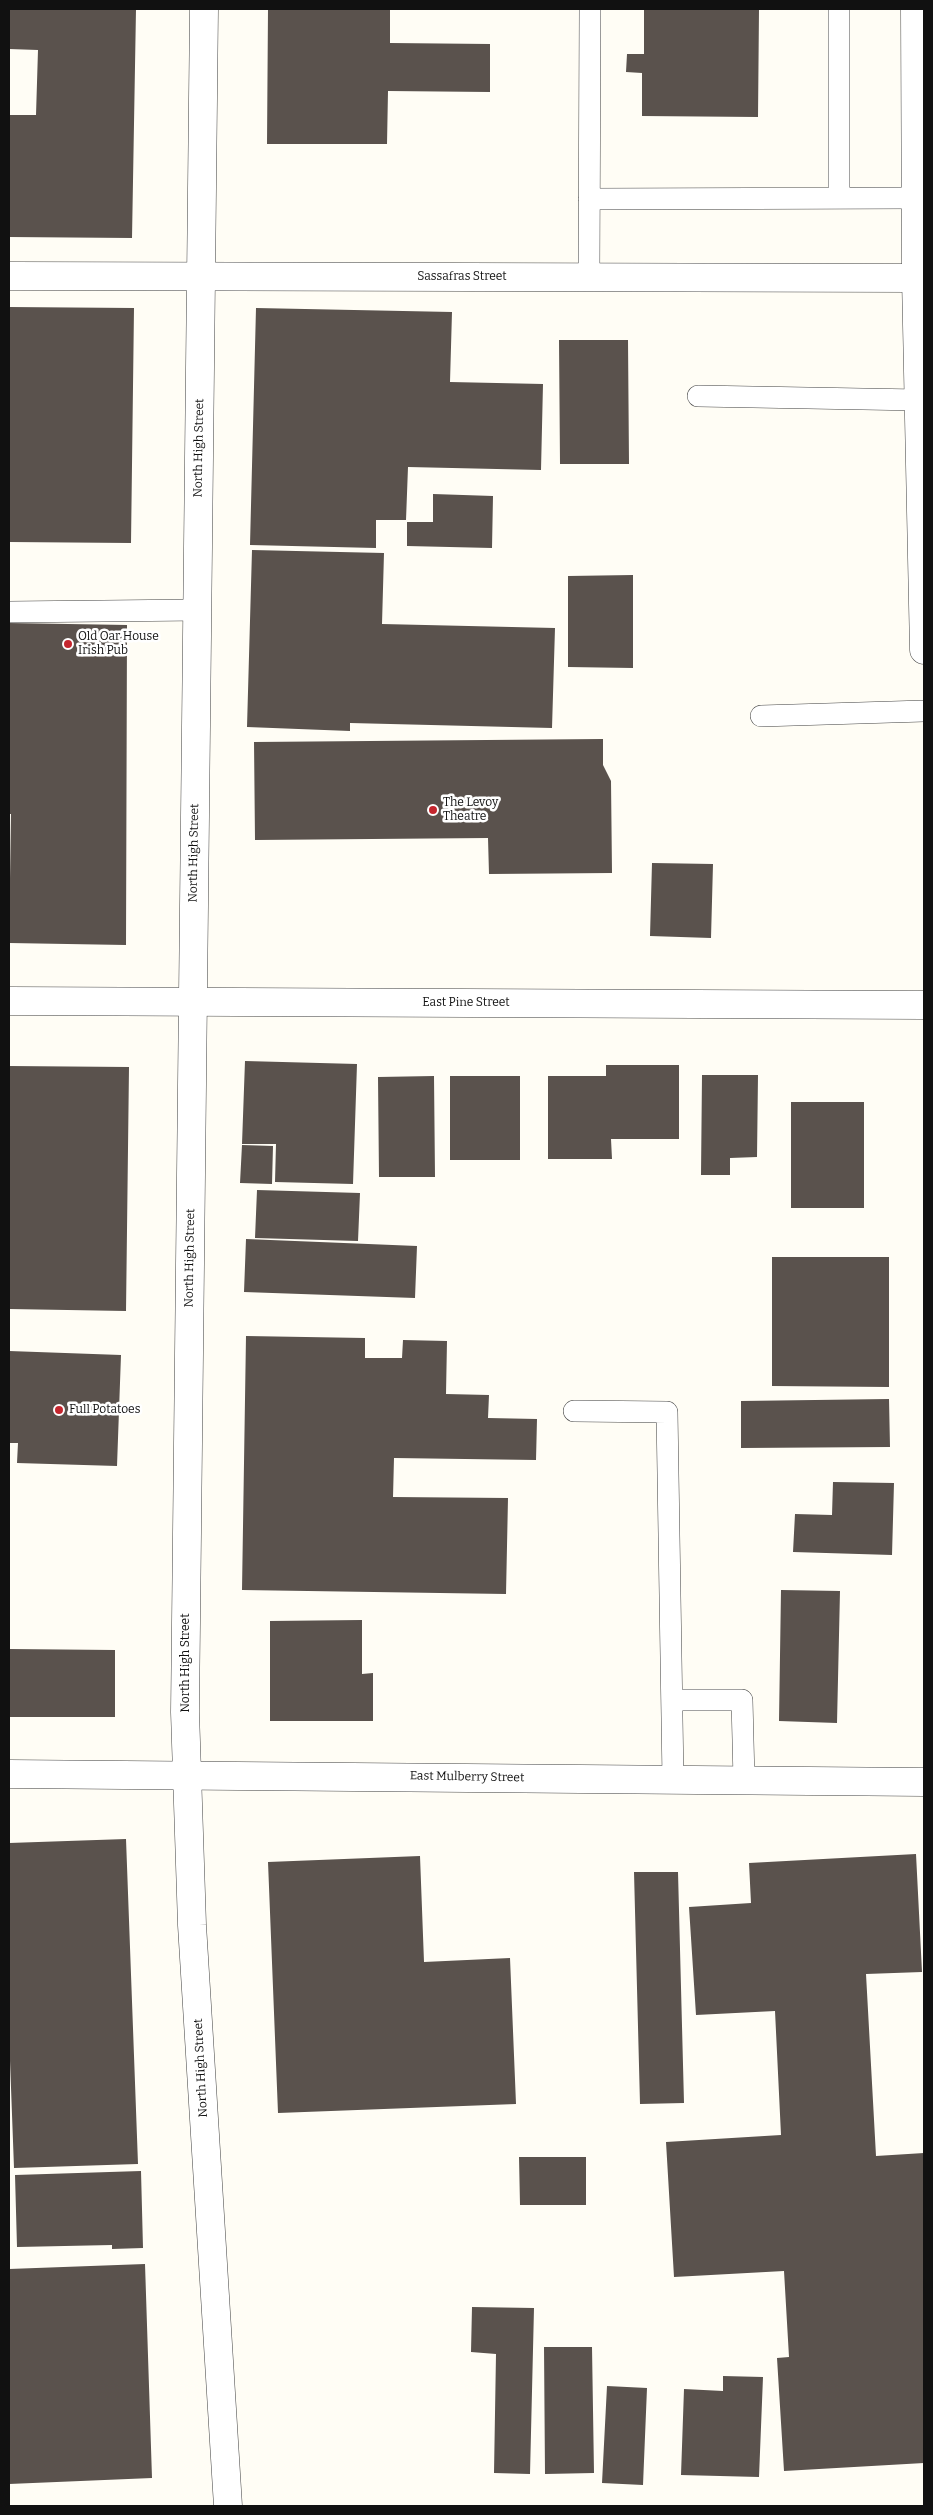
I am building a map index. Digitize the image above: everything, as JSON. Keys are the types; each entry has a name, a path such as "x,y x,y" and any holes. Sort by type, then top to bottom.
{"street":[{"name":"North High Street","path":"204,9 185,1692 192,1925 228,2506"},
{"path":"915,9 916,278 924,650"},
{"name":"Sassafras Street","path":"9,276 916,278"},
{"name":"East Pine Street","path":"9,1001 924,1005"},
{"name":"East Mulberry Street","path":"9,1774 187,1774 924,1782"}],"lane":[{"path":"589,278 590,9"},
{"path":"839,10 839,198"},
{"path":"589,199 916,198"},
{"path":"698,396 918,400"},
{"path":"9,612 197,610"},
{"path":"761,716 924,711"},
{"path":"574,1411 667,1412 673,1779"},
{"path":"672,1700 742,1700 744,1780"}],"building":[{"path":"9,9 136,9 132,238 9,237 9,115 36,115 38,50 9,49"},
{"path":"268,9 390,9 390,43 490,44 490,92 388,91 387,144 267,144"},
{"path":"644,9 759,9 758,117 642,116 642,73 626,72 627,54 644,54"},
{"path":"9,307 134,308 131,543 9,542"},
{"path":"256,308 452,312 450,382 543,384 541,470 408,467 406,520 376,520 376,548 250,545"},
{"path":"559,340 628,340 629,464 560,464"},
{"path":"433,494 493,496 492,548 407,546 407,522 433,522"},
{"path":"252,550 384,553 382,624 555,628 552,728 350,723 350,731 247,727"},
{"path":"633,575 633,668 568,667 568,576"},
{"path":"9,623 127,625 126,945 9,943 11,814 9,814"},
{"name":"The Levoy Theatre","path":"603,739 603,765 611,781 612,873 489,874 488,838 255,840 254,742"},
{"path":"652,863 713,864 711,938 650,936"},
{"path":"245,1061 357,1064 353,1184 275,1182 276,1144 242,1144"},
{"path":"606,1065 679,1065 679,1139 611,1139 612,1159 548,1159 548,1076 606,1076"},
{"path":"9,1066 129,1067 126,1311 9,1309"},
{"path":"702,1075 758,1075 757,1157 730,1158 730,1175 701,1175"},
{"path":"434,1076 435,1177 379,1177 378,1077"},
{"path":"450,1076 520,1076 520,1160 450,1160"},
{"path":"791,1102 864,1102 864,1208 791,1208"},
{"path":"242,1145 273,1146 272,1184 240,1183"},
{"path":"257,1190 360,1193 358,1241 255,1238"},
{"path":"246,1239 417,1246 415,1298 244,1292"},
{"path":"772,1257 889,1257 889,1387 772,1386"},
{"path":"246,1336 365,1338 365,1358 402,1358 403,1340 447,1341 446,1394 489,1395 488,1418 537,1419 536,1460 394,1458 393,1497 508,1498 506,1594 242,1590"},
{"path":"9,1351 121,1355 117,1466 17,1463 18,1443 9,1443"},
{"path":"889,1399 890,1447 741,1448 741,1401"},
{"path":"833,1482 894,1483 892,1555 793,1552 795,1514 832,1515"},
{"path":"781,1590 840,1591 837,1723 779,1721"},
{"path":"362,1620 362,1674 373,1673 373,1721 270,1721 270,1621"},
{"path":"9,1649 115,1650 115,1717 9,1717"},
{"path":"126,1839 138,2164 14,2168 9,2034 9,1843"},
{"path":"916,1854 922,1972 866,1974 876,2156 924,2153 924,2463 784,2471 777,2358 789,2357 784,2271 674,2277 666,2142 781,2135 775,2011 696,2015 689,1907 751,1903 749,1863"},
{"path":"420,1856 424,1962 510,1958 516,2104 278,2113 268,1862"},
{"path":"634,1872 678,1872 684,2103 640,2104"},
{"path":"519,2157 586,2157 586,2205 520,2205"},
{"path":"141,2171 143,2248 112,2249 112,2245 17,2247 15,2175"},
{"path":"145,2264 152,2478 9,2484 9,2269"},
{"path":"472,2307 534,2308 530,2474 494,2473 496,2354 471,2352"},
{"path":"544,2347 592,2347 594,2473 545,2474"},
{"path":"723,2376 763,2377 759,2477 681,2475 684,2389 723,2391"},
{"path":"607,2386 647,2388 643,2485 602,2483"}],"place":[{"name":"Old Oar House Irish Pub","path":"68,644"},
{"name":"The Levoy Theatre","path":"433,810"},
{"name":"Full Potatoes","path":"59,1410"}]}
